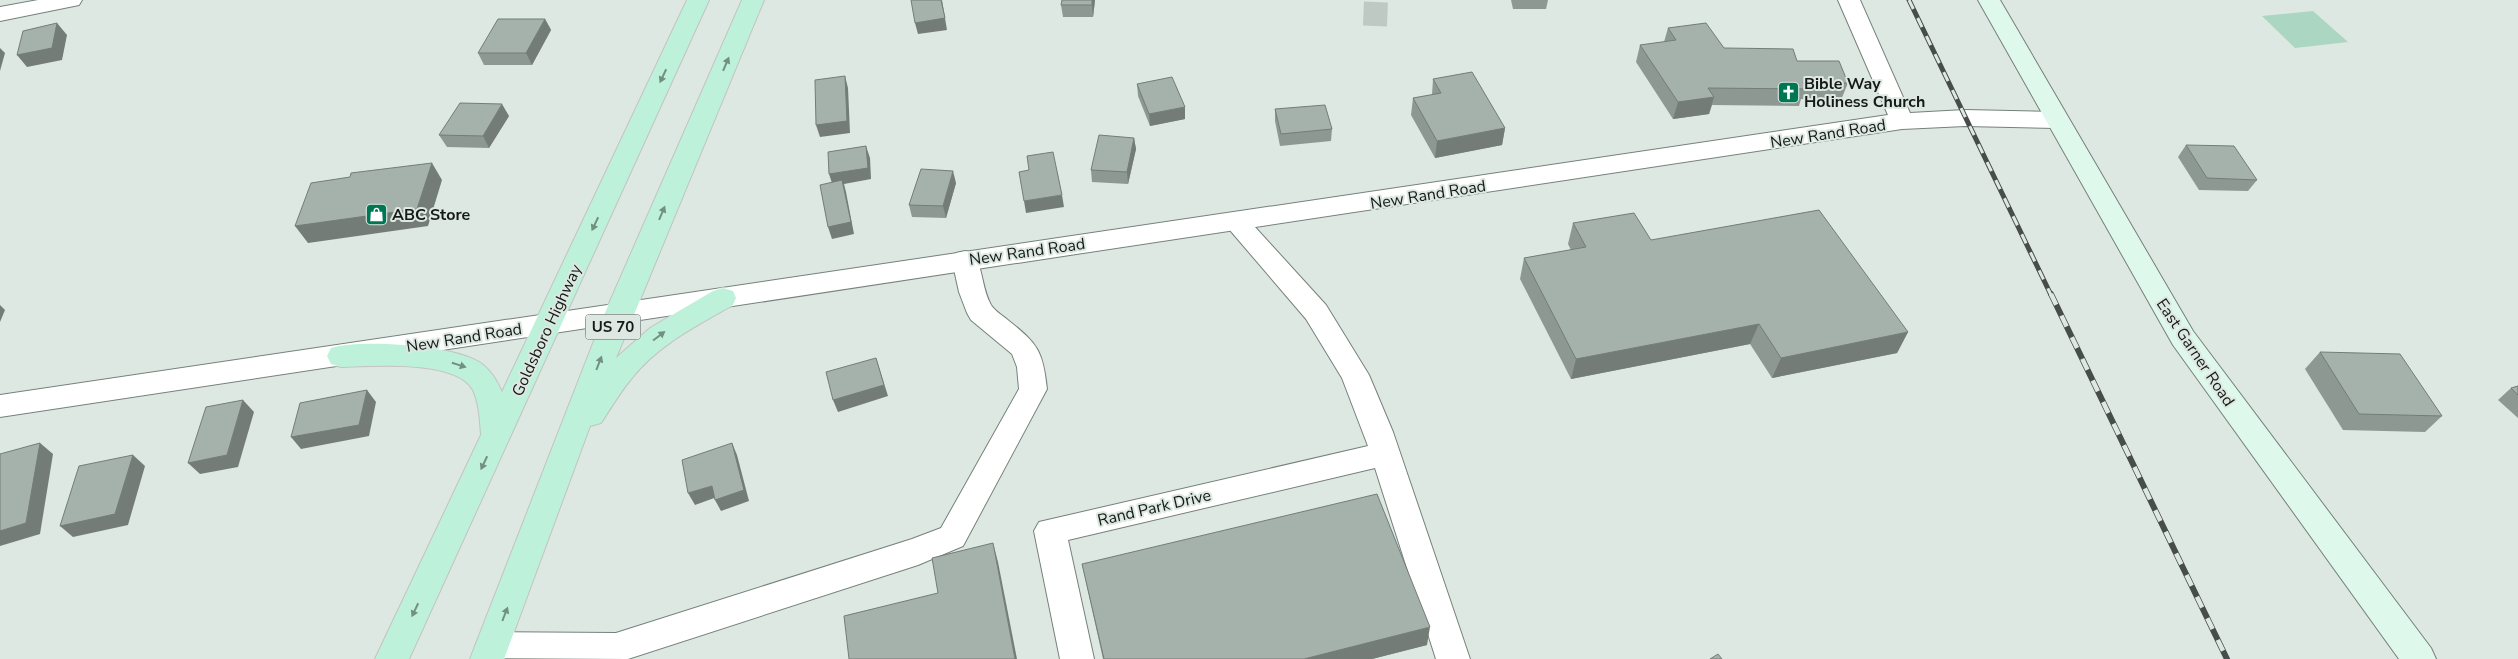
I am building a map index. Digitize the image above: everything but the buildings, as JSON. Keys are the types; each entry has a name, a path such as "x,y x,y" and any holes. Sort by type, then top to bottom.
{"main road":[{"name":"Goldsboro Highway","path":"392,659 698,0"},
{"name":"US 70","path":"490,653 618,315 753,0"},
{"name":"East Garner Road","path":"1989,0 2182,338 2418,659"},
{"path":"564,456 628,362 664,332 723,298"},
{"path":"341,356 419,358 438,360 468,368 480,377 487,393 496,436"}],"street":[{"path":"0,14 71,0"},
{"path":"1849,0 1902,121"},
{"name":"New Rand Road","path":"0,406 618,315 965,260 1236,222 1902,121 1964,118 2056,120"},
{"path":"1236,222 1316,312 1355,375 1385,454 1453,659"},
{"path":"490,653 616,648 918,551 952,537 1033,389 1031,366 1023,348 981,313 972,292 965,260"},
{"name":"Rand Park Drive","path":"1077,659 1050,531 1385,454"}],"green space":[{"path":"2313,11 2348,42 2295,48 2262,16"}],"tunnel":[{"path":"1375,26 1376,0"}],"railway":[{"path":"1909,0 2051,295"},
{"path":"2051,294 2227,659"}],"place":[{"name":"Bible Way Holiness Church","path":"1788,92"},
{"name":"ABC Store","path":"376,214"}]}
